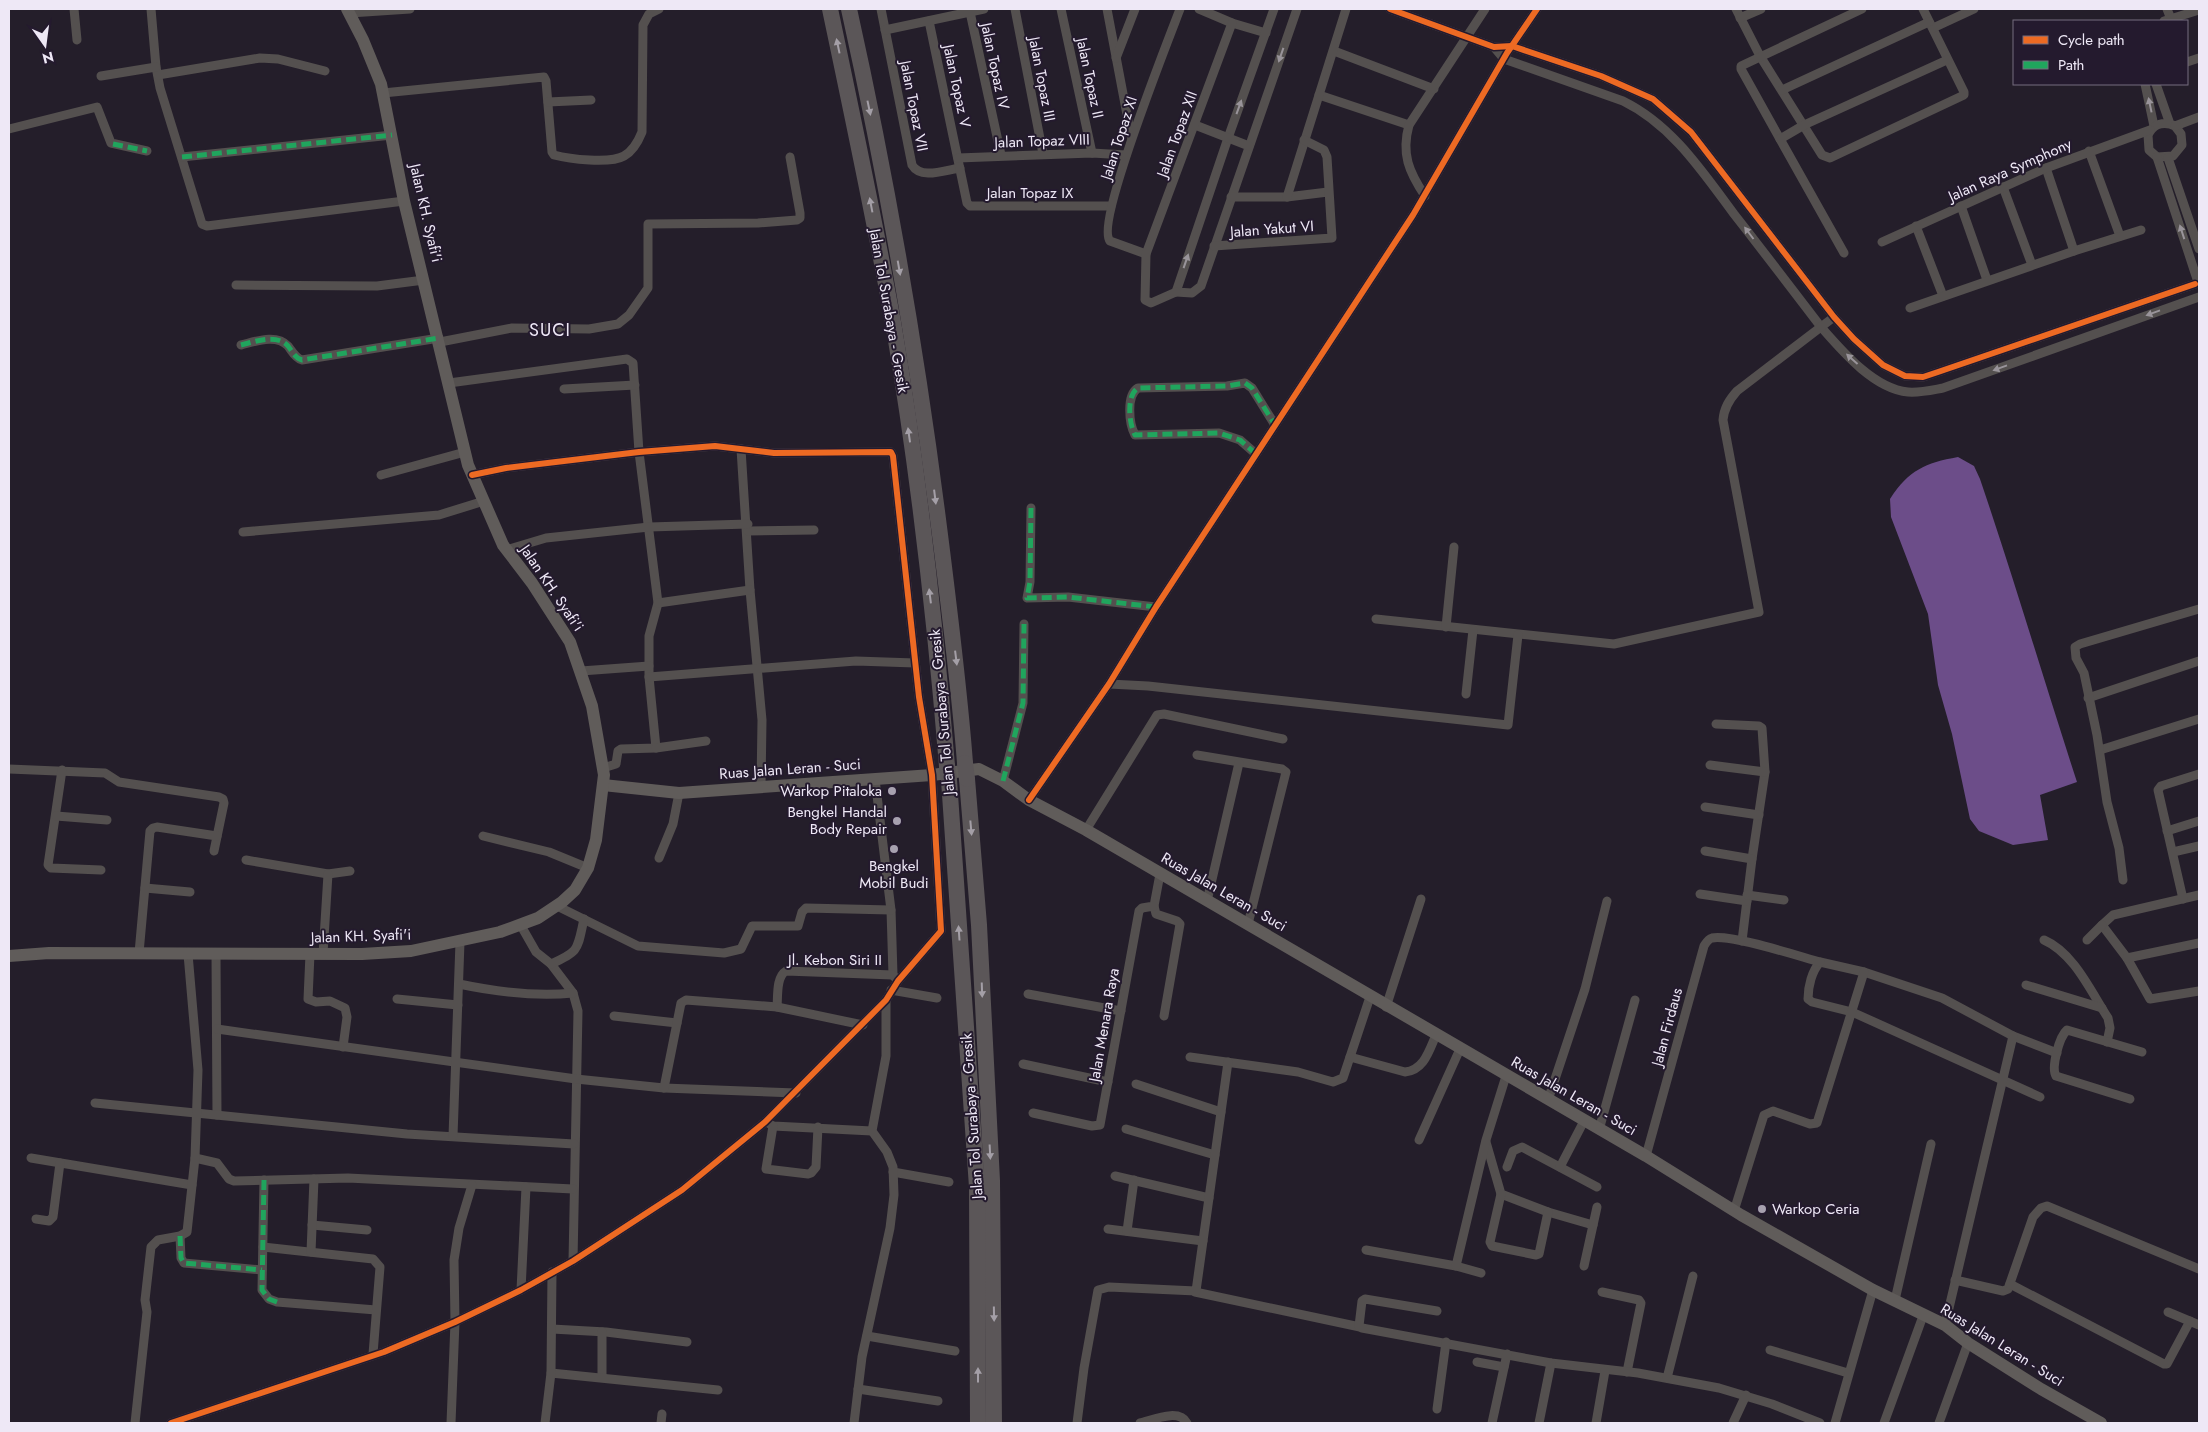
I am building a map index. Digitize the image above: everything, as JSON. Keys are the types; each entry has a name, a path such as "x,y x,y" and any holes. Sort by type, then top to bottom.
{"highway":[{"name":"Jalan Tol Surabaya - Gresik","path":"830,9 866,178 894,333 931,596 948,773 977,1186 978,1423"},
{"name":"Jalan Tol Surabaya - Gresik","path":"849,9 887,197 920,387 970,770 992,1180 994,1423"}],"main road":[{"name":"Jalan KH. Syafi'i","path":"9,956 49,953 323,954 411,951 500,932 538,918 557,906 575,890 588,868 596,840 603,785 603,768 592,706 570,642 532,583 506,550 472,475 404,201 383,93 364,40 349,11"},
{"name":"Ruas Jalan Leran - Suci","path":"603,785 679,793 932,775 970,770 1003,781 1029,800 1086,830 1646,1156 1734,1211 1873,1290 1923,1316 1945,1325 2041,1389 2101,1423"}],"street":[{"path":"74,9 76,40"},
{"path":"151,9 160,88 204,226 404,201"},
{"path":"349,11 410,9"},
{"path":"383,93 542,77 546,81 550,147 554,155 578,160 621,158 636,146 642,132 642,25 649,14 659,9"},
{"path":"880,9 885,30 984,9"},
{"name":"Jalan Topaz III","path":"1015,9 1043,154"},
{"name":"Jalan Topaz II","path":"1061,9 1092,152"},
{"path":"1107,9 1132,138"},
{"path":"1116,58 1135,9"},
{"name":"Jalan Topaz XI","path":"1146,254 1108,240 1107,235 1112,206 1126,155 1180,9"},
{"path":"1199,9 1266,33"},
{"path":"1274,9 1176,292 1192,293 1198,290 1297,9"},
{"path":"1287,197 1346,9"},
{"path":"1390,9 1494,47 1512,46 1601,76 1653,99 1663,106 1691,132 1834,317 1854,339 1883,364 1905,376 1923,377 2197,280"},
{"path":"1425,196 1412,174 1406,157 1405,141 1409,125 1485,9"},
{"path":"1029,800 1109,684 1156,606 1425,196 1504,59 1537,9"},
{"path":"1736,9 1760,56 1822,155 1826,158 1834,157 1963,97 1964,92 1923,9"},
{"path":"1740,18 1761,9"},
{"path":"1844,253 1740,69 1741,66 1760,56 1862,9"},
{"path":"1782,90 1971,9"},
{"path":"2167,9 2167,20 2199,10"},
{"name":"Jalan Topaz IV","path":"970,12 1001,155"},
{"name":"Jalan Topaz V","path":"929,21 958,158"},
{"name":"Jalan Topaz XII","path":"1176,292 1151,303 1145,300 1146,254 1232,22"},
{"name":"Jalan Topaz VII","path":"885,30 912,165 921,174 960,168"},
{"path":"1494,47 1504,59 1623,100 1642,110 1658,122 1693,160 1821,326 1874,380 1907,392 1943,388 2199,296 2194,289 2197,280 2157,157 2149,150 2147,145 2148,135 2152,128 2145,85"},
{"path":"1334,51 1434,89"},
{"path":"101,76 260,58 278,59 325,71"},
{"path":"1780,139 1804,125 1948,60"},
{"path":"2156,85 2173,125 2181,134 2182,144 2177,153 2168,158 2157,157"},
{"path":"1319,95 1409,125"},
{"path":"548,102 591,100"},
{"path":"9,129 97,107 111,143 147,150"},
{"path":"2152,128 2165,123 2173,125 2199,117"},
{"path":"1195,125 1248,146"},
{"name":"Jalan Raya Symphony","path":"1882,242 2046,168 2152,128"},
{"path":"182,157 392,135"},
{"path":"1231,197 1287,197 1328,192 1327,157 1324,150 1304,140"},
{"path":"2088,151 2120,236"},
{"name":"Jalan Topaz VIII","path":"958,158 1092,152 1126,155"},
{"path":"240,345 275,339 287,344 296,357 302,360 512,328 589,329 618,324 628,315 648,288 648,224 758,223 797,220 800,218 800,213 790,157"},
{"name":"Jalan Topaz IX","path":"958,158 967,203 973,207 1112,206"},
{"path":"2168,158 2199,250"},
{"path":"2046,168 2074,251"},
{"path":"2003,188 2032,266"},
{"name":"Jalan Yakut VI","path":"1214,246 1332,238 1328,192"},
{"path":"1962,206 1988,280"},
{"path":"1916,226 1942,296"},
{"path":"1910,308 2140,230"},
{"path":"236,285 377,286 424,280"},
{"path":"1376,619 1614,644 1759,612 1723,420 1724,413 1728,402 1737,391 1834,317"},
{"path":"449,384 628,359 633,363 639,452 658,603 649,636 649,677 656,748"},
{"path":"1256,454 1240,440 1220,434 1135,435 1130,405 1133,392 1138,388 1227,386 1245,383 1252,388 1275,425"},
{"path":"564,389 635,385"},
{"path":"472,475 506,468 639,452 715,446 774,453 891,452 894,465 919,697 932,775 941,931 895,978"},
{"path":"741,449 748,527 750,590 762,720 761,787"},
{"path":"381,475 465,452"},
{"path":"243,532 439,515 484,501"},
{"path":"1031,508 1030,582 1026,598 1068,597 1156,606"},
{"path":"506,550 546,538 649,527 748,527 814,530"},
{"path":"1446,627 1454,547"},
{"path":"658,603 750,590"},
{"path":"2123,880 2119,848 2107,802 2100,750 2084,673 2074,650 2077,645 2199,609"},
{"path":"1003,781 1023,703 1024,624"},
{"path":"1466,694 1473,630"},
{"path":"1109,684 1148,686 1508,724 1518,635"},
{"path":"649,677 856,661 915,663"},
{"path":"2088,698 2199,661"},
{"path":"581,671 649,666"},
{"path":"1086,830 1157,715 1164,714 1283,739"},
{"path":"2100,750 2199,719"},
{"path":"1716,724 1762,727 1765,772 1742,941"},
{"path":"603,768 616,764 618,751 621,749 656,748 706,741"},
{"path":"1197,755 1282,769 1286,774 1248,924"},
{"path":"1207,901 1239,763"},
{"path":"1710,765 1765,772"},
{"path":"9,768 105,773 119,782 219,797 223,799 224,803 214,851"},
{"path":"62,770 49,867 101,870"},
{"path":"2183,899 2158,790 2161,786 2199,774"},
{"path":"171,1423 373,1354 384,1352 455,1322 521,1290 573,1261 682,1190 769,1124 796,1093 886,1000 892,990 895,978 890,910 875,779"},
{"path":"659,858 673,824 679,793"},
{"path":"1705,807 1759,815"},
{"path":"56,816 107,820"},
{"path":"2167,830 2199,821"},
{"path":"139,954 150,831 153,828 217,836"},
{"path":"483,836 549,852 588,868"},
{"path":"2173,852 2199,846"},
{"path":"1705,851 1752,859"},
{"path":"246,860 328,874 350,871"},
{"path":"323,954 328,874"},
{"path":"1160,874 1154,906 1156,914 1180,924 1164,1016"},
{"path":"145,888 190,892"},
{"path":"1700,894 1784,900"},
{"path":"2087,940 2113,914 2199,895"},
{"path":"1386,1006 1421,899"},
{"path":"1548,1100 1585,989 1607,901"},
{"path":"557,906 638,946 724,953 741,949 752,926 798,926 802,912 806,908 890,910"},
{"name":"Jalan Menara Raya","path":"1033,1113 1098,1126 1108,1082 1139,911 1142,908 1154,906"},
{"path":"551,964 575,952 584,919"},
{"path":"520,924 536,952 551,964 574,993 578,1011 573,1261"},
{"path":"2102,925 2127,958 2150,1000 2199,991"},
{"name":"Jalan Firdaus","path":"1646,1156 1704,946 1713,938 1742,941 1864,972 1942,998 2013,1036 2056,1053"},
{"path":"2044,940 2056,946 2070,960 2102,1008 2108,1018 2110,1028 2108,1042"},
{"path":"453,1136 460,942"},
{"path":"2127,958 2199,943"},
{"path":"136,1423 147,1312 145,1300 151,1247 158,1240 180,1236 187,1232 195,1158 198,1070 188,954"},
{"path":"216,954 217,1115"},
{"path":"310,954 308,999 316,1002 330,1001 345,1008 347,1017 343,1047"},
{"path":"1820,962 1816,967 1808,998 1812,1002 1852,1012 2040,1097"},
{"name":"Jl. Kebon Siri II","path":"777,1007 781,974 786,971 895,978"},
{"path":"1734,1211 1764,1115 1773,1111 1810,1124 1817,1123 1864,972"},
{"path":"459,984 505,993 553,995 574,993"},
{"path":"2026,986 2102,1008"},
{"path":"892,990 937,998"},
{"path":"1028,994 1121,1011"},
{"path":"1190,1057 1298,1072 1338,1082 1343,1078 1370,997"},
{"path":"397,999 458,1005"},
{"path":"664,1088 680,1003 686,1000 777,1007 863,1025"},
{"path":"854,1423 867,1336 890,1228 894,1195 893,1172 887,1152 872,1131 886,1056 886,1000"},
{"path":"1599,1130 1635,1000"},
{"path":"614,1016 677,1023"},
{"path":"217,1029 576,1079 664,1088 796,1093"},
{"path":"2130,1099 2056,1076 2054,1072 2056,1053 2067,1030 2142,1052"},
{"path":"1350,1057 1410,1072 1423,1064 1436,1035"},
{"path":"1945,1325 2013,1036"},
{"path":"1419,1140 1460,1049"},
{"path":"1195,1292 1228,1062"},
{"path":"1023,1064 1108,1082"},
{"path":"1456,1266 1486,1140 1506,1076"},
{"path":"1136,1084 1221,1112"},
{"path":"96,1103 453,1136 574,1144"},
{"path":"1560,1167 1584,1121"},
{"path":"769,1124 872,1131"},
{"path":"769,1124 766,1169 808,1174 812,1173 816,1167 818,1127"},
{"path":"1126,1129 1215,1155"},
{"path":"1486,1140 1502,1194 1490,1242 1492,1246 1536,1256 1539,1254 1548,1212"},
{"path":"1895,1300 1931,1144"},
{"path":"1507,1167 1513,1151 1522,1147 1597,1187"},
{"path":"31,1158 192,1185"},
{"path":"195,1158 217,1163 229,1179 234,1181 348,1178 573,1189"},
{"path":"36,1219 49,1221 54,1217 60,1163"},
{"path":"1480,1164 1494,1168"},
{"path":"893,1172 949,1182"},
{"path":"1115,1176 1209,1198"},
{"path":"311,1252 314,1179"},
{"path":"264,1180 262,1290 269,1299 277,1302 376,1310"},
{"path":"1127,1231 1134,1180"},
{"path":"451,1423 455,1322 454,1260 459,1228 472,1185"},
{"path":"521,1290 526,1187"},
{"path":"1502,1194 1548,1212 1593,1225"},
{"path":"1584,1266 1597,1206"},
{"path":"1955,1280 2003,1292 2008,1290 2033,1217 2041,1208 2047,1206 2199,1269"},
{"path":"312,1225 367,1230"},
{"path":"1108,1229 1203,1241"},
{"path":"180,1236 181,1258 184,1263 262,1270"},
{"path":"263,1247 373,1259 378,1263 380,1268 373,1354"},
{"path":"1366,1250 1456,1266 1481,1273"},
{"path":"545,1423 551,1373 552,1272"},
{"path":"1667,1378 1693,1276"},
{"path":"2010,1284 2164,1364 2167,1364 2190,1321"},
{"path":"1077,1423 1084,1368 1098,1290 1109,1287 1195,1292 1360,1327 1551,1363 1667,1378 1746,1395 1820,1423"},
{"path":"1834,1423 1873,1290"},
{"path":"1602,1292 1639,1300 1641,1303 1627,1372"},
{"path":"1360,1327 1362,1301 1365,1299 1437,1310"},
{"path":"2168,1312 2199,1325"},
{"path":"1884,1423 1923,1316"},
{"path":"552,1329 602,1332 687,1342"},
{"path":"602,1332 602,1376"},
{"path":"867,1336 955,1351"},
{"path":"1437,1409 1446,1342"},
{"path":"1939,1423 1968,1342"},
{"path":"1770,1350 1848,1372"},
{"path":"1492,1423 1507,1354"},
{"path":"1477,1362 1504,1367"},
{"path":"1539,1423 1551,1363"},
{"path":"1596,1423 1605,1370"},
{"path":"551,1373 602,1376 718,1390"},
{"path":"858,1389 938,1401"},
{"path":"1733,1423 1746,1395"},
{"path":"1140,1423 1172,1416 1180,1416 1187,1423"}],"shaded area":[{"path":"1958,457 1974,466 1980,479 2077,782 2040,795 2048,840 2013,845 1979,831 1970,819 1952,734 1938,685 1928,614 1891,517 1890,499 1904,481 1927,465"}],"marked path":[{"path":"182,157 392,135"},
{"path":"113,144 147,151"},
{"path":"241,345 271,339 277,340 283,342 302,360 439,338"},
{"path":"1256,454 1240,440 1219,433 1135,435 1130,417 1130,403 1134,392 1138,388 1227,386 1245,383 1252,388 1275,425"},
{"path":"1031,508 1030,582 1027,598 1068,597 1156,607"},
{"path":"1003,781 1023,703 1024,624"},
{"path":"264,1180 262,1290 269,1299 277,1302"},
{"path":"180,1236 181,1258 184,1263 262,1270"}],"cycle path":[{"path":"1390,9 1494,47 1512,46 1601,76 1653,99 1691,132 1834,317 1854,339 1883,365 1905,376 1923,377 2195,284"},
{"path":"1029,800 1109,684 1156,607 1413,215 1507,53 1537,9"},
{"path":"171,1423 384,1352 455,1322 521,1290 573,1261 682,1190 765,1122 886,1000 898,981 941,931 932,775 919,697 893,456 891,452 774,453 715,446 639,452 506,468 472,475"}],"place":[{"name":"Warkop Pitaloka","path":"892,791"},
{"name":"Bengkel Handal Body Repair","path":"897,821"},
{"name":"Bengkel Mobil Budi","path":"894,849"},
{"name":"Warkop Ceria","path":"1762,1209"}],"district":[{"name":"SUCI","path":"550,330"}]}
